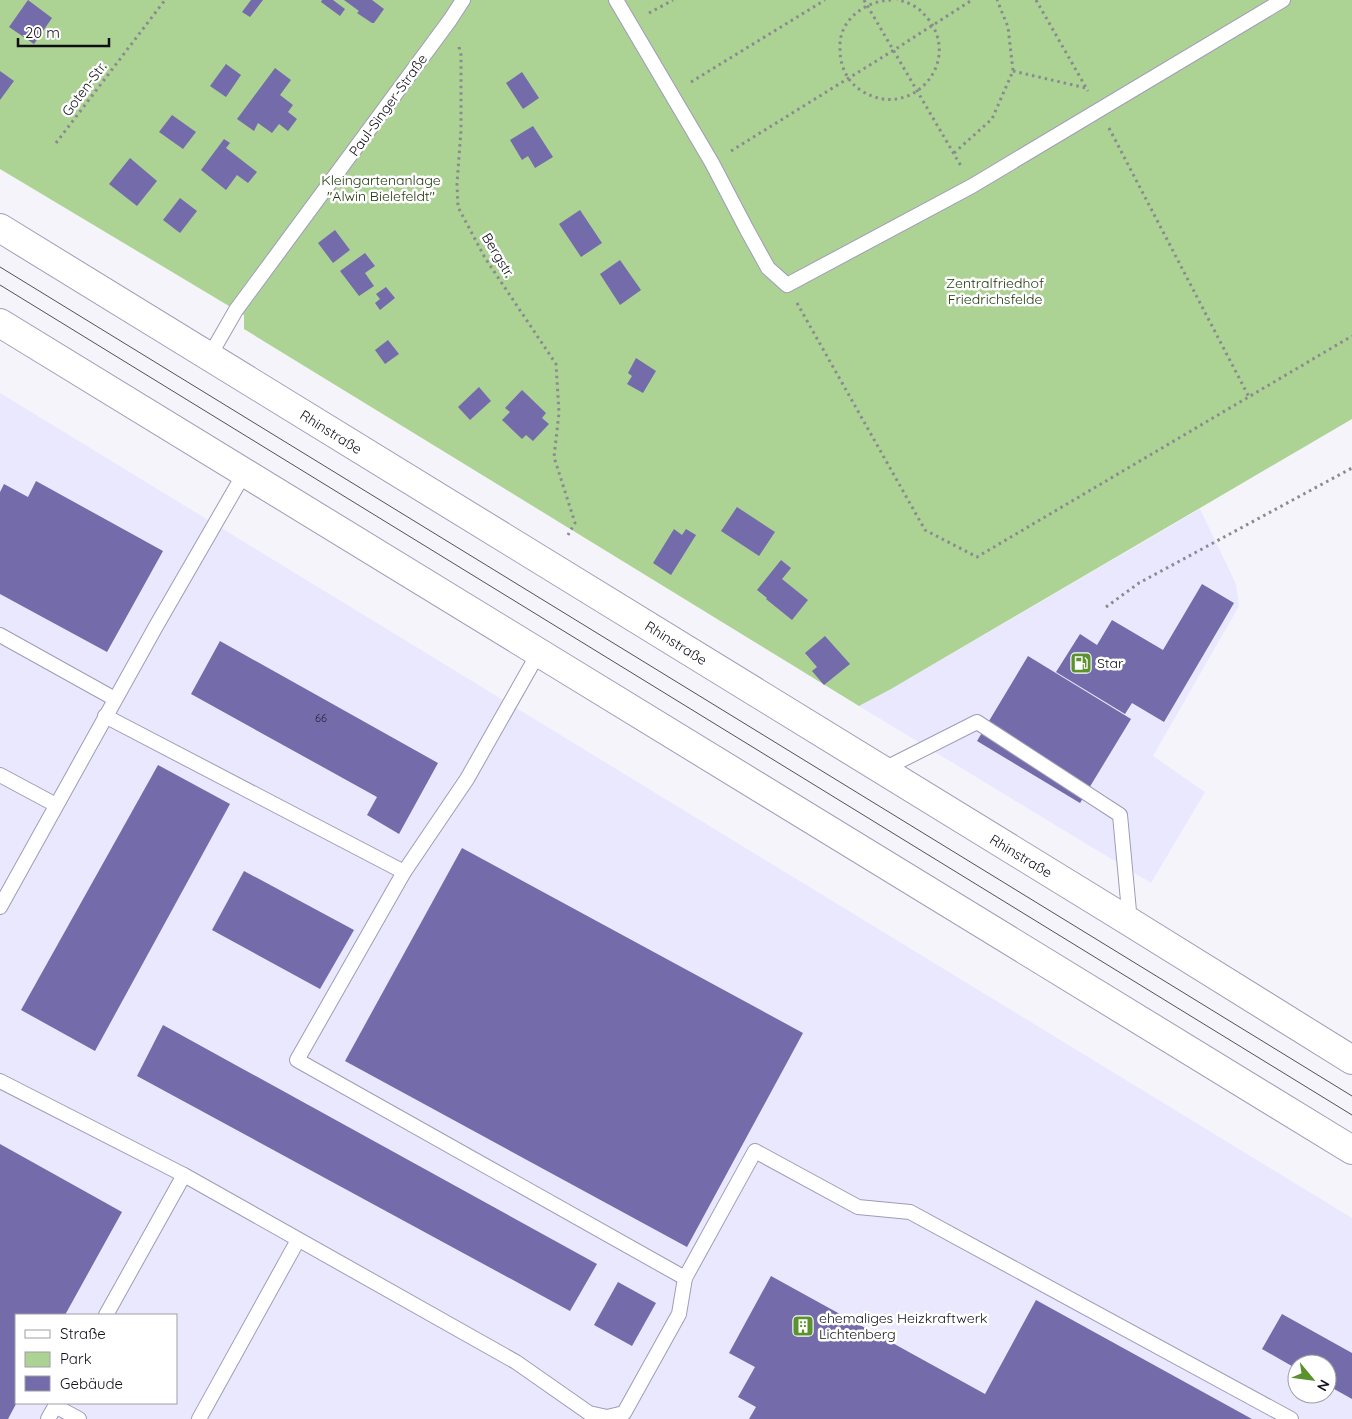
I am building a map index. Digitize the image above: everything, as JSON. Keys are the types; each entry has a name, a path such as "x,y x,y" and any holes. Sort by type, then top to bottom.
{"main road":[{"name":"Rhinstraße","path":"0,228 1352,1060"},
{"path":"0,323 1352,1150"}],"lane":[{"name":"Paul-Singer-Straße","path":"210,357 236,310 463,0"},
{"path":"616,0 712,163 768,268 787,285 972,186 1283,0"},
{"path":"0,906 105,716 245,472"},
{"path":"0,635 115,699"},
{"path":"539,652 467,779 404,872 297,1060 685,1278"},
{"path":"105,716 404,872"},
{"path":"882,770 977,722 1120,815 1130,922"},
{"path":"0,775 56,805"},
{"path":"0,1081 184,1175 516,1362 589,1414 607,1417 624,1412 679,1314 685,1278 755,1151 858,1207 910,1212 1291,1419"},
{"path":"107,1314 184,1175"},
{"path":"199,1419 298,1240"},
{"path":"48,1419 56,1404 79,1419"}],"path":[{"name":"Goten-Str.","path":"56,143 165,0"},
{"path":"671,94 825,0"},
{"path":"864,0 972,186"},
{"path":"891,0 882,0 867,5 854,14 844,28 839,43 840,60 846,75 856,88 870,96 886,100 902,99 917,92 928,82 936,69 940,54 938,39 933,25 924,13 912,4 897,0"},
{"path":"712,163 972,0"},
{"path":"954,153 992,120 1014,71 1008,27 997,0"},
{"path":"1036,0 1100,110 1249,397"},
{"name":"Bergstr.","path":"450,20 461,55 461,130 456,184 458,207 485,258 556,364 559,413 554,457 575,523 568,535"},
{"path":"1014,71 1086,88"},
{"path":"787,285 925,530 977,557 1352,336"},
{"path":"1106,607 1139,583 1352,468"}],"shaded area":[{"path":"0,393 1352,1218 1352,1419 0,1419"},
{"path":"1200,509 1236,584 1239,606 1153,756 1205,792 1151,883 859,706 891,689"}],"green space":[{"name":"Zentralfriedhof Friedrichsfelde","path":"0,0 1352,0 1352,419 859,706 244,329 244,315 0,169"}],"building":[{"path":"28,0 52,18 34,44 9,27"},
{"path":"251,0 263,0 250,17 242,12"},
{"path":"322,0 333,0 345,9 340,16 321,2"},
{"path":"344,0 372,0 384,9 374,23 372,23 357,13 359,11"},
{"path":"226,64 241,75 226,97 210,86"},
{"path":"275,68 291,80 280,95 293,105 288,112 297,119 288,131 279,124 272,133 258,123 254,131 237,119"},
{"path":"0,71 14,81 0,100"},
{"path":"522,72 539,98 523,109 506,83"},
{"path":"172,115 196,132 183,149 159,132"},
{"path":"533,126 553,157 535,168 528,156 522,160 510,140"},
{"path":"224,139 230,143 226,148 257,172 248,183 237,175 226,190 201,170"},
{"path":"130,158 157,181 137,206 109,184"},
{"path":"180,198 197,211 180,233 163,220"},
{"path":"580,210 602,243 581,257 559,224"},
{"path":"335,230 350,250 333,263 318,243"},
{"path":"365,253 375,266 365,273 374,286 359,296 340,271"},
{"path":"620,260 641,290 620,305 600,274"},
{"path":"386,287 395,298 380,310 375,303 380,299 376,294"},
{"path":"388,340 399,354 385,364 375,350"},
{"path":"636,358 656,371 643,393 627,384 632,376 628,373"},
{"path":"479,387 491,401 470,420 458,407"},
{"path":"522,390 546,413 542,418 549,424 533,441 526,435 522,439 502,420 510,412 505,408"},
{"path":"36,481 163,551 107,652 0,594 0,492 4,484 28,497"},
{"path":"737,507 775,532 759,556 721,531"},
{"path":"674,529 682,535 686,529 696,535 671,575 653,563"},
{"path":"781,560 791,568 782,579 808,600 792,620 757,590"},
{"path":"1202,584 1234,603 1164,722 1132,703 1125,714 1056,672 1080,634 1097,645 1112,620 1163,650"},
{"path":"825,636 850,664 824,685 812,671 817,667 805,653"},
{"path":"220,641 438,763 399,834 367,815 377,797 191,694"},
{"path":"1028,656 1131,719 1080,803 977,741"},
{"path":"158,765 230,804 95,1051 21,1010"},
{"path":"462,848 803,1033 687,1247 345,1061"},
{"path":"244,871 354,930 320,989 212,930"},
{"path":"163,1025 597,1264 570,1311 137,1076"},
{"path":"0,1144 122,1212 66,1314 15,1314 16,1404 8,1419 0,1419"},
{"name":"ehemaliges Heizkraftwerk Lichtenberg","path":"771,1276 985,1394 1036,1300 1252,1419 749,1419 756,1407 738,1397 755,1367 729,1353"},
{"path":"618,1282 656,1303 632,1346 594,1325"},
{"path":"1282,1314 1352,1353 1352,1399 1337,1391 1337,1354 1287,1354 1287,1363 1262,1349"}],"tram line":[{"path":"0,267 1352,1096"},
{"path":"0,285 1352,1115"}],"place":[{"name":"Star","path":"1081,663"},
{"name":"ehemaliges Heizkraftwerk Lichtenberg","path":"803,1326"}],"park label":[{"name":"Kleingartenanlage \"Alwin Bielefeldt\"","path":"381,188"}]}
